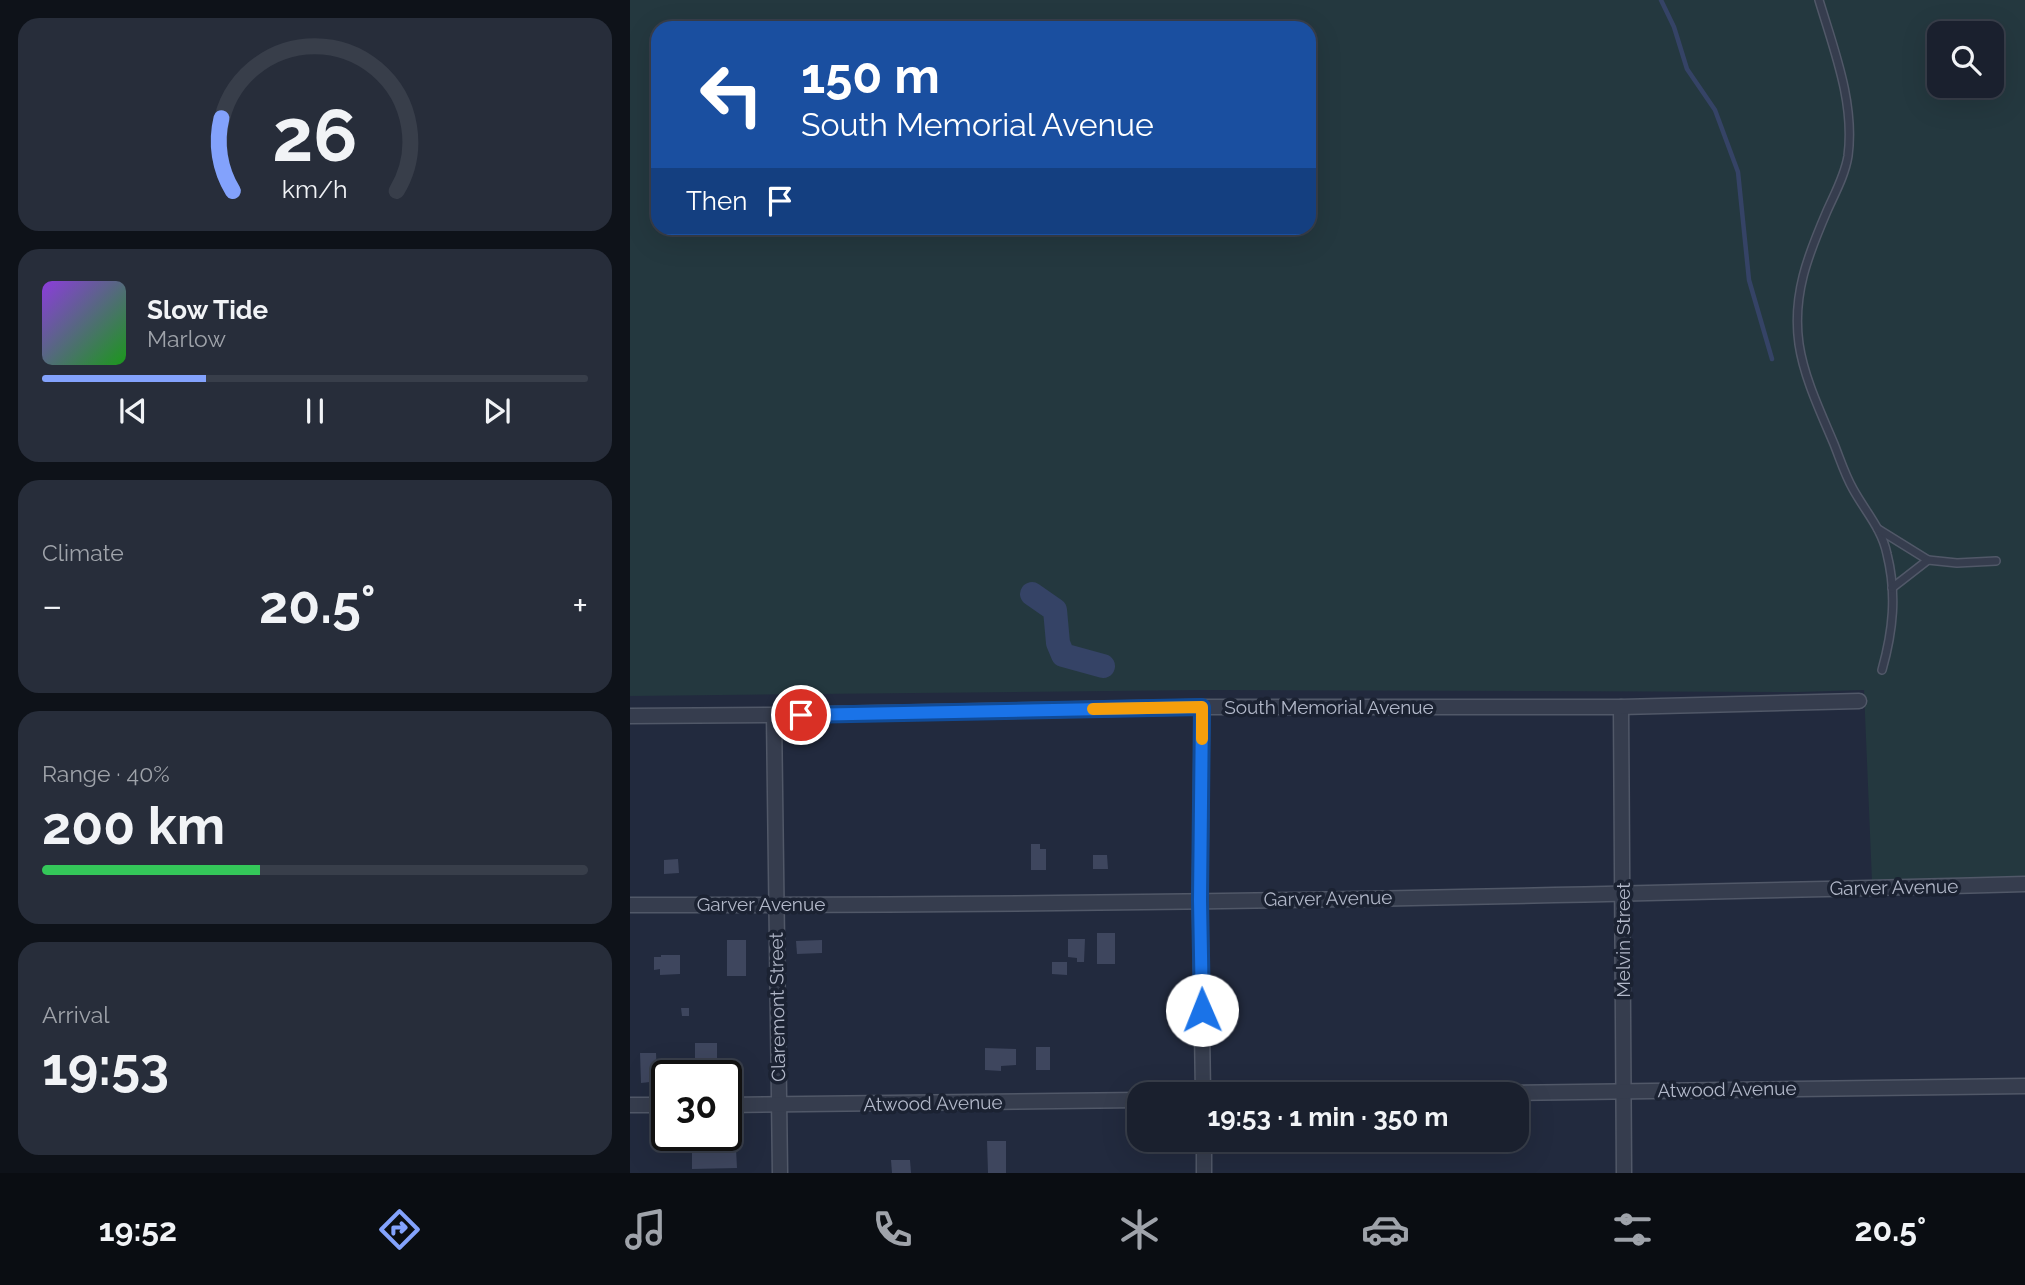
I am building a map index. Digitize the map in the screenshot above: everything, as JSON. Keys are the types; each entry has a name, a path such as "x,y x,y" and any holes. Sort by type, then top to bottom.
{"street":[{"name":"South Memorial Avenue","path":"630,716 1202,707 1621,707 1859,701"},
{"path":"1202,707 1200,900 1203,1082"},
{"name":"Melvin Street","path":"1621,707 1623,1173"},
{"name":"Claremont Street","path":"774,715 780,1173"},
{"name":"Garver Avenue","path":"630,905 1623,894 2025,884"},
{"name":"Atwood Avenue","path":"1529,1092 2025,1086"},
{"name":"Atwood Avenue","path":"742,1105 1127,1100"},
{"path":"630,1105 651,1105"},
{"path":"1204,1152 1204,1173"}],"lane":[{"path":"1819,0 1845,89 1848,155 1844,174 1802,277 1796,314 1800,348 1815,400 1852,488 1878,529 1887,553 1892,588 1892,635 1882,670"},
{"path":"1878,529 1928,560 1958,563 1996,561"},
{"path":"1892,588 1928,560"}],"shaded area":[{"path":"630,0 2025,0 2025,876 1872,882 1864,690 1204,690 630,696"}],"building":[{"path":"1031,844 1040,844 1040,849 1046,849 1046,870 1031,870"},
{"path":"1093,855 1107,855 1108,869 1093,869"},
{"path":"678,859 679,873 664,874 664,860"},
{"path":"1097,933 1115,933 1115,964 1097,964"},
{"path":"1068,939 1085,939 1084,962 1068,957"},
{"path":"727,940 746,940 746,976 727,976"},
{"path":"822,940 822,953 797,954 796,941"},
{"path":"680,955 680,974 660,975 660,969 654,970 654,957"},
{"path":"1052,962 1067,962 1067,975 1052,974"},
{"path":"681,1008 689,1008 689,1016 682,1016"},
{"path":"695,1043 717,1043 717,1060 695,1059"},
{"path":"1036,1047 1050,1047 1050,1070 1036,1070"},
{"path":"985,1048 1016,1049 1016,1065 1001,1066 1001,1071 985,1070"},
{"path":"640,1053 656,1053 656,1060 651,1060 650,1082 641,1083"},
{"path":"987,1141 1006,1141 1006,1173 988,1173"},
{"path":"692,1151 736,1151 737,1168 692,1169"},
{"path":"891,1160 910,1160 911,1173 892,1173"}],"waterway":[{"path":"1661,0 1674,27 1687,69 1715,110 1738,172 1749,280 1772,359"},
{"path":"1032,594 1055,610 1058,643 1063,655 1103,666"}],"slow traffic":[{"path":"1093,709 1202,707 1202,739"}],"route":[{"path":"801,715 1202,707 1202,1010"}]}
